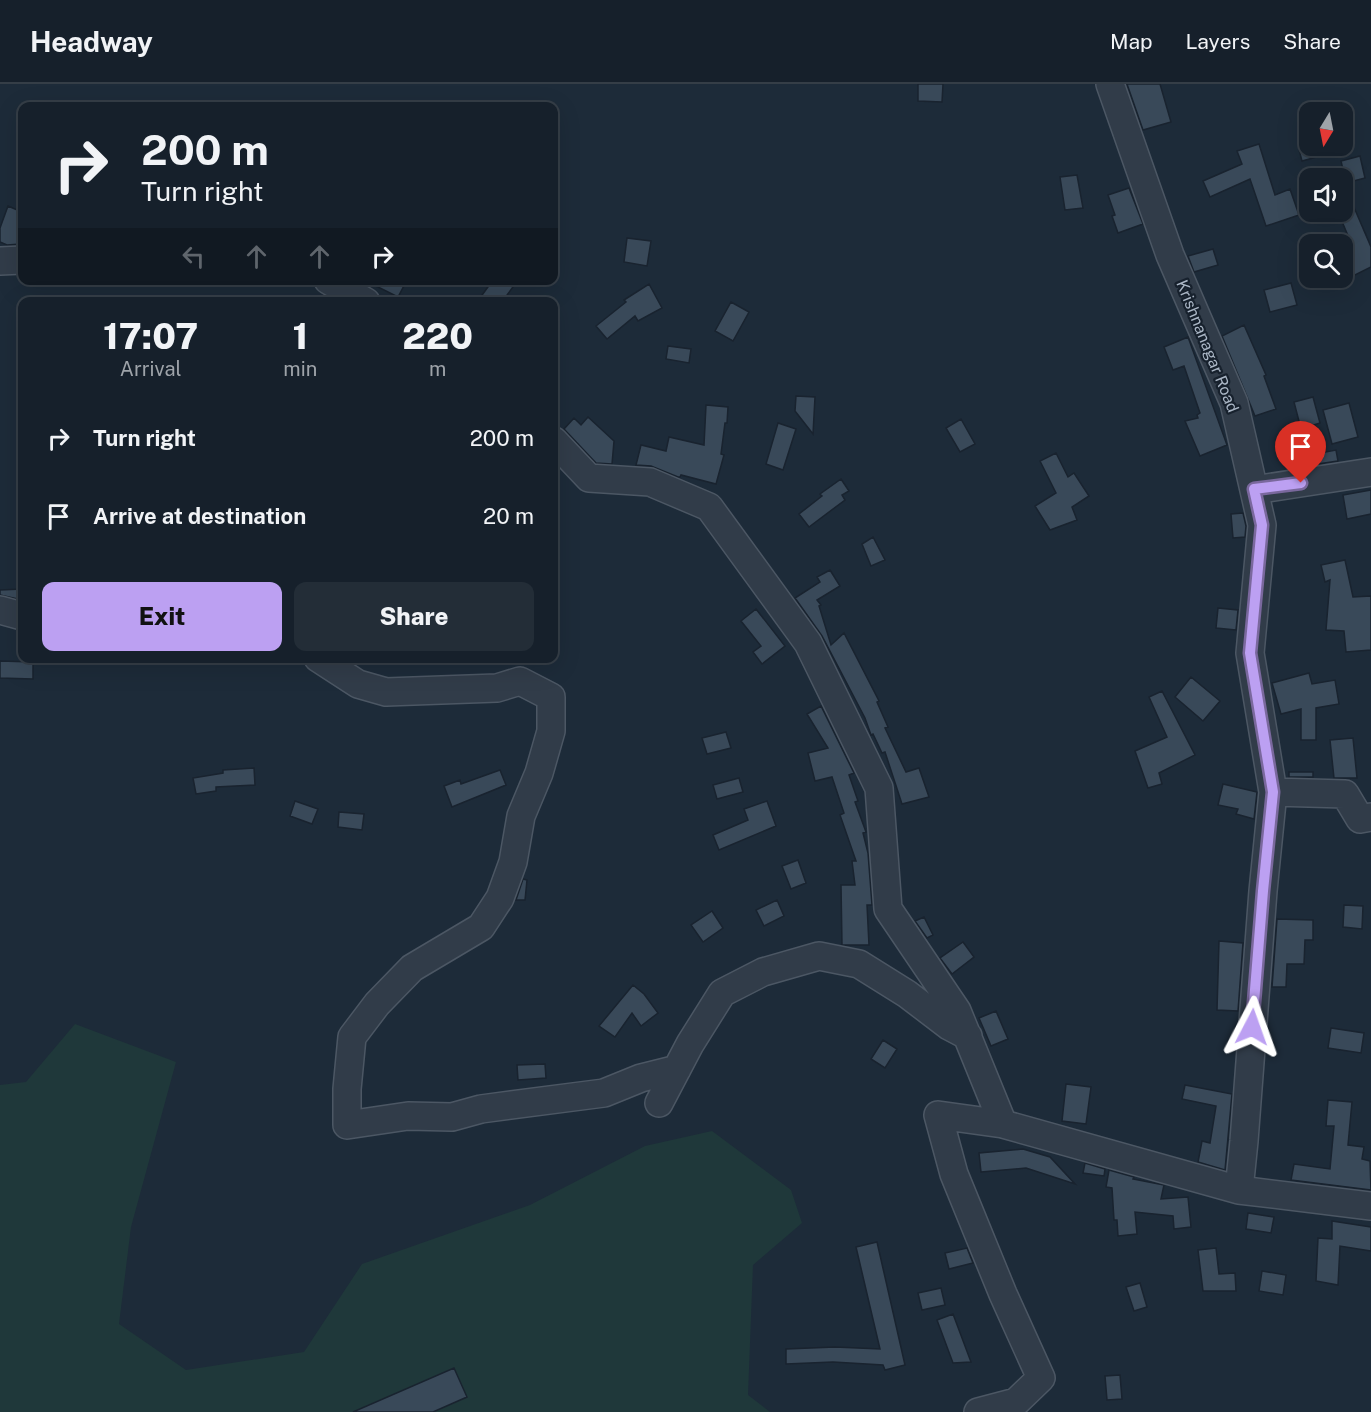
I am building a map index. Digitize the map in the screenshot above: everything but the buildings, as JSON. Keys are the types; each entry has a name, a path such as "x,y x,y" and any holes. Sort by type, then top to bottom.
{"street":[{"name":"Krishnanagar Road","path":"1110,84 1170,255 1234,403 1262,525 1250,653 1273,792 1239,1190"},
{"path":"0,261 18,260"},
{"path":"337,285 357,297"},
{"path":"558,445 589,478 650,482 709,507 808,643 879,788 888,909 957,1011 1003,1125"},
{"path":"1254,489 1371,472"},
{"path":"0,610 18,615"},
{"path":"326,663 358,684 386,692 496,688 520,681 551,697 551,731 539,773 521,816 513,862 500,898 481,927 411,969 377,1004 351,1037 347,1125 408,1116 452,1117 482,1109 604,1093 641,1078 677,1069"},
{"path":"1273,792 1345,794 1360,819 1371,817"},
{"path":"659,1103 722,993 762,972 819,956 859,964 968,1036"},
{"path":"978,1412 1016,1402 1041,1378 954,1174 938,1115 1003,1125 1239,1190 1371,1206"}],"green space":[{"path":"75,1024 176,1062 131,1227 119,1324 186,1370 304,1352 362,1264 530,1205 645,1146 712,1131 791,1190 802,1223 753,1265 748,1395 770,1412 0,1412 0,1085 26,1082"}],"route":[{"path":"1252,1027 1273,792 1250,653 1262,525 1254,489 1301,483"}]}
